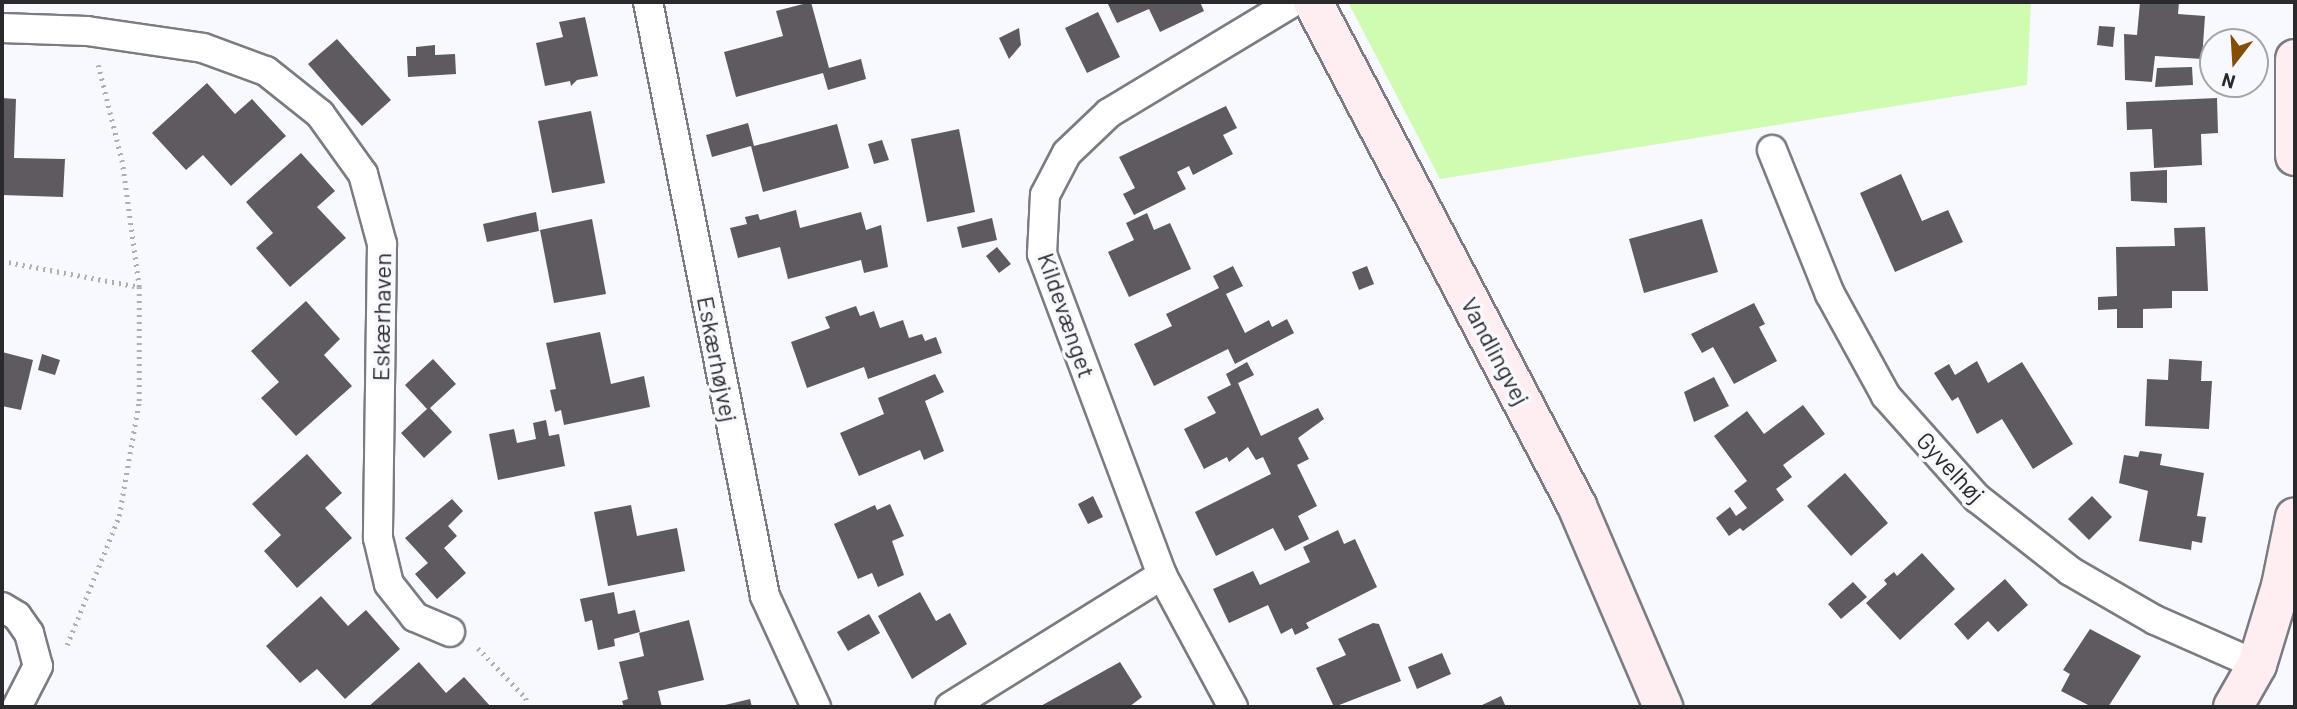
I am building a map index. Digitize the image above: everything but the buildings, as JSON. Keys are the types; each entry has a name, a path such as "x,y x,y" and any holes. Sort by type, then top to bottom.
{"street":[{"name":"Eskærhøjvej","path":"648,2 765,596 816,707"},
{"name":"Kildevænget","path":"1233,707 1162,575 1042,254 1045,195 1067,153 1109,113 1293,2"},
{"name":"Vandlingvej","path":"1313,2 1577,506 1663,707"},
{"name":"Eskærhaven","path":"2,27 87,31 202,48 266,71 320,114 363,174 382,244 378,538 389,584 415,617 450,632"},
{"path":"2295,59 2295,156"},
{"name":"Gyvelhøj","path":"1772,150 1830,295 1886,396 1977,498 2070,571 2155,620 2257,665"},
{"path":"2233,707 2257,665 2281,586 2295,517"},
{"path":"950,707 1162,575"},
{"path":"2,607 18,616 29,633 38,666 17,707"}],"path":[{"path":"38,666 66,646 119,516 139,401 139,287 122,162 87,31"},
{"path":"2,261 139,287"},
{"path":"450,632 489,654 526,698 528,707"}],"green space":[{"path":"1348,2 2031,2 2027,85 1440,179"}]}
